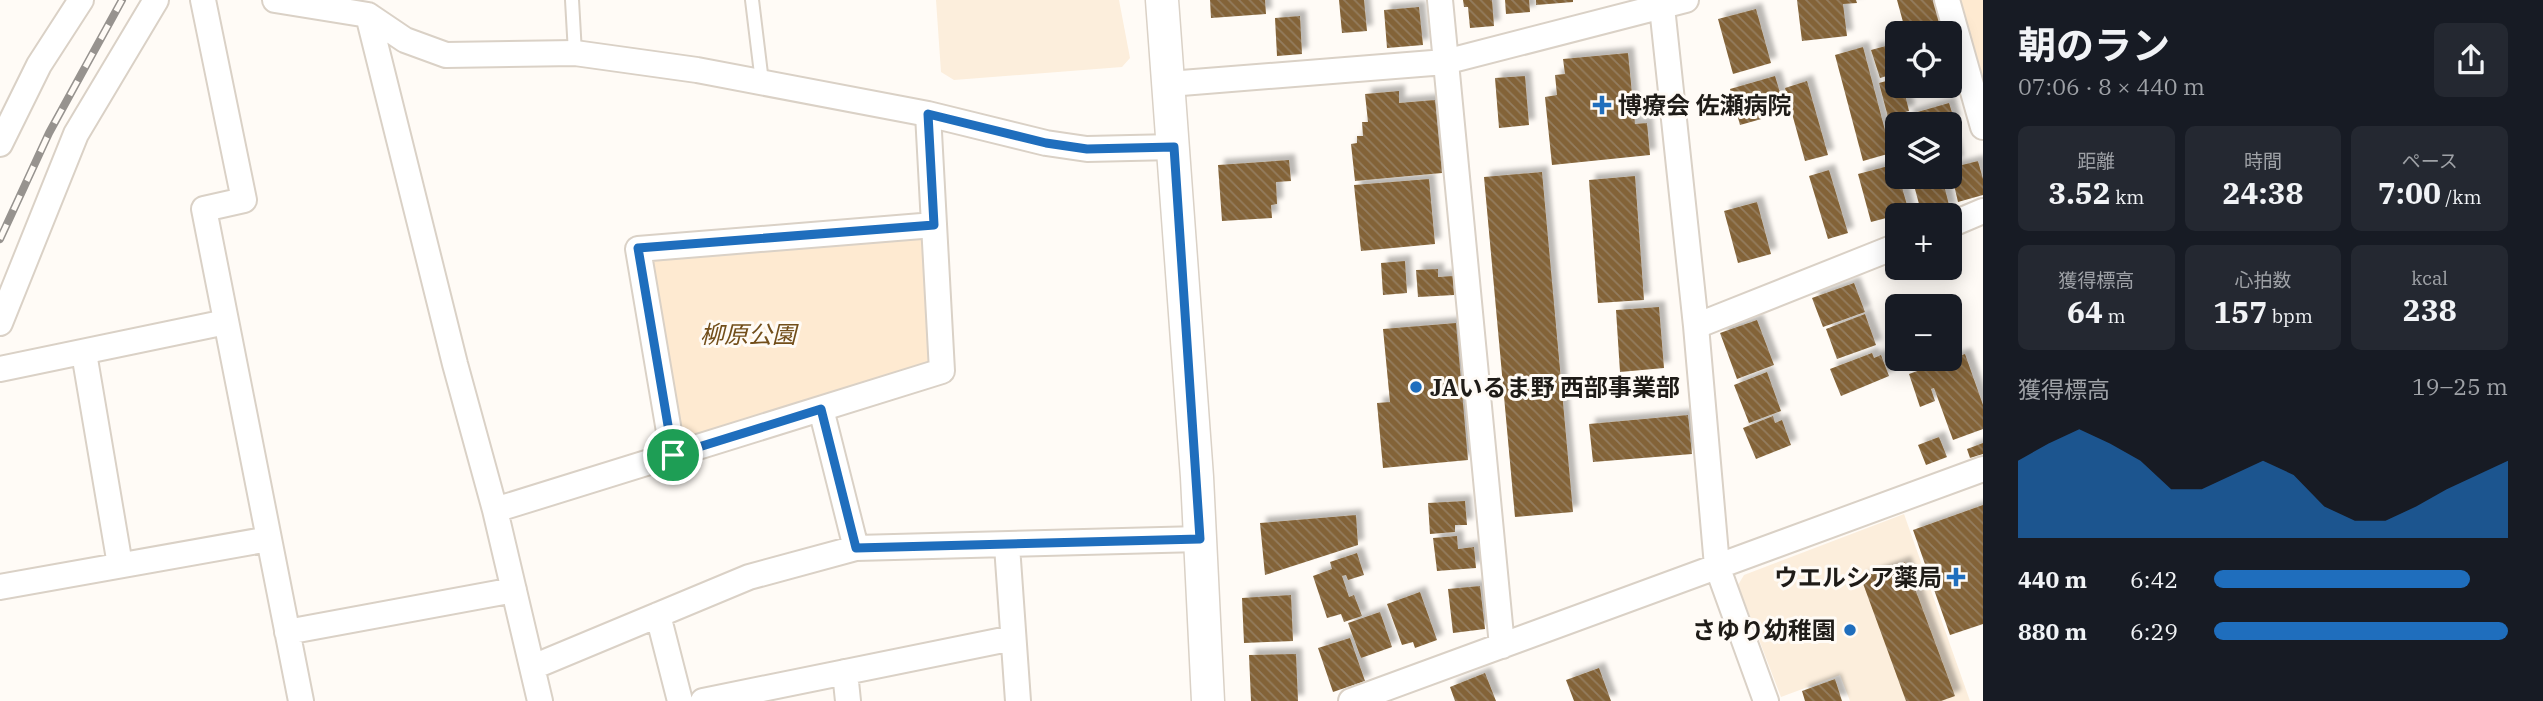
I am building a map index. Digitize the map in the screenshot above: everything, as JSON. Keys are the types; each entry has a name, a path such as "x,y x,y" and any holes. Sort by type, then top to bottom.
{"street":[{"path":"0,144 10,101 39,65 81,0"},
{"path":"0,323 76,134 156,0"},
{"path":"203,0 244,201 204,209 301,701"},
{"path":"275,0 368,15 405,40 446,55 575,53 762,82 928,114 1046,143 1087,149 1174,147"},
{"path":"1162,0 1200,539 1208,701"},
{"path":"1440,0 1502,646"},
{"path":"1169,84 1445,62 1686,0"},
{"path":"1947,0 1983,127"},
{"path":"1662,6 1696,326 1717,566 1766,701"},
{"path":"368,15 455,364 495,510 540,701"},
{"path":"495,510 942,371 928,114"},
{"path":"1962,220 1983,211"},
{"path":"673,455 638,248 934,225"},
{"path":"1696,326 1885,251"},
{"path":"0,369 226,323"},
{"path":"84,353 120,565"},
{"path":"821,409 856,548"},
{"path":"1351,701 1983,469"},
{"path":"0,586 269,539"},
{"path":"533,667 749,577 856,548 1200,539"},
{"path":"1007,546 1018,701"},
{"path":"287,632 514,590"},
{"path":"657,615 680,701"},
{"path":"703,701 1013,638"},
{"path":"845,672 848,701"}],"lane":[{"path":"572,0 575,53"},
{"path":"752,0 762,82"}],"shaded area":[{"path":"936,0 1119,0 1130,58 1122,67 954,80 941,72"},
{"name":"さゆり幼稚園","path":"1904,514 1970,701 1850,701 1840,675 1781,697 1738,585 1744,575"}],"green space":[{"path":"1956,0 1983,0 1983,99 1962,21"},
{"name":"柳原公園","path":"934,225 942,371 673,455 638,249"}],"building":[{"path":"1210,0 1265,0 1266,14 1211,18"},
{"path":"1339,0 1364,0 1367,31 1342,33"},
{"path":"1463,0 1492,0 1494,26 1470,28 1468,7 1464,7"},
{"path":"1505,0 1529,0 1530,12 1506,14"},
{"path":"1536,0 1573,0 1573,2 1536,5"},
{"path":"1797,0 1856,0 1857,3 1843,4 1847,36 1802,41"},
{"path":"1897,0 1934,0 1940,21 1903,21"},
{"path":"1419,7 1423,45 1387,48 1384,10"},
{"path":"1756,9 1771,63 1733,74 1718,19"},
{"path":"1300,16 1302,54 1277,56 1275,18"},
{"path":"1885,46 1885,77 1880,78 1871,50"},
{"path":"1863,47 1885,130 1885,155 1863,161 1835,55"},
{"path":"1628,53 1635,124 1647,123 1650,155 1552,165 1545,97 1557,95 1555,75 1565,74 1563,59"},
{"path":"1525,76 1529,125 1499,128 1495,78"},
{"path":"1775,76 1786,112 1740,125 1730,89"},
{"path":"1807,81 1828,155 1805,161 1785,88"},
{"path":"1885,81 1885,98 1906,98 1909,111 1887,112 1879,83"},
{"path":"1399,91 1399,103 1435,100 1442,173 1355,181 1351,144 1357,143 1357,136 1363,136 1362,122 1368,122 1365,94"},
{"path":"1949,103 1952,112 1918,112"},
{"path":"1289,160 1291,181 1276,182 1277,204 1271,205 1272,218 1222,221 1218,165"},
{"path":"1978,161 1983,179 1983,195 1958,202 1955,189 1962,189 1962,165"},
{"path":"1885,167 1885,189 1902,189 1906,203 1885,203 1885,218 1871,222 1858,174"},
{"path":"1829,170 1848,233 1828,239 1809,176"},
{"path":"1542,172 1573,512 1515,517 1484,177"},
{"path":"1635,176 1644,300 1598,303 1589,180"},
{"path":"1429,179 1435,244 1361,251 1354,185"},
{"path":"1915,189 1945,189 1948,203 1919,203"},
{"path":"1757,202 1771,254 1738,263 1724,211"},
{"path":"1405,261 1407,293 1383,295 1381,263"},
{"path":"1438,269 1438,277 1453,276 1454,295 1418,297 1416,270"},
{"path":"1854,283 1865,312 1823,327 1812,298"},
{"path":"1659,307 1664,368 1620,372 1616,310"},
{"path":"1865,314 1876,345 1837,359 1826,329"},
{"path":"1757,320 1774,365 1737,379 1720,333"},
{"path":"1456,323 1468,460 1383,468 1377,403 1390,402 1383,329"},
{"path":"1872,353 1874,358 1881,355 1889,376 1841,396 1830,369"},
{"path":"1965,354 1983,405 1983,429 1953,440 1934,388 1931,389 1935,401 1920,407 1909,374 1917,371 1962,371 1962,355"},
{"path":"1767,372 1781,411 1749,423 1734,385"},
{"path":"1688,415 1692,454 1593,462 1589,424"},
{"path":"1773,416 1775,423 1782,420 1791,445 1756,459 1743,428"},
{"path":"1939,437 1947,457 1926,465 1918,445"},
{"path":"1983,443 1983,454 1970,458 1967,449"},
{"path":"1465,501 1467,525 1455,525 1455,532 1430,534 1428,503"},
{"name":"ウエルシア薬局","path":"1983,505 1983,624 1950,635 1913,530"},
{"path":"1356,515 1358,545 1265,575 1260,523"},
{"path":"1457,536 1458,549 1474,547 1476,568 1437,571 1433,538"},
{"path":"1357,553 1364,575 1348,580 1346,575 1342,576 1349,597 1354,595 1362,616 1344,622 1341,614 1327,618 1313,576 1332,569 1330,562"},
{"path":"1905,562 1955,696 1941,701 1906,701 1861,578"},
{"path":"1480,586 1485,629 1453,633 1448,589"},
{"path":"1420,592 1437,640 1415,648 1413,642 1402,645 1387,604"},
{"path":"1291,595 1293,641 1244,643 1242,598"},
{"path":"1380,612 1392,647 1361,658 1348,623"},
{"path":"1350,638 1365,681 1333,692 1318,648"},
{"path":"1296,654 1298,701 1251,701 1249,655"},
{"path":"1599,668 1611,701 1574,701 1566,680"},
{"path":"1485,673 1496,701 1455,701 1450,687"},
{"path":"1835,679 1842,701 1805,701 1802,691"}],"railway":[{"path":"0,239 49,133 122,0"}],"place":[{"name":"博療会 佐瀬病院","path":"1602,105"},
{"name":"JAいるま野 西部事業部","path":"1416,387"},
{"name":"ウエルシア薬局","path":"1956,577"},
{"name":"さゆり幼稚園","path":"1850,630"}],"route":[{"path":"928,114 1046,143 1087,149 1174,147 1200,539 856,548 821,409 673,455 638,248 934,225 928,114"}]}
